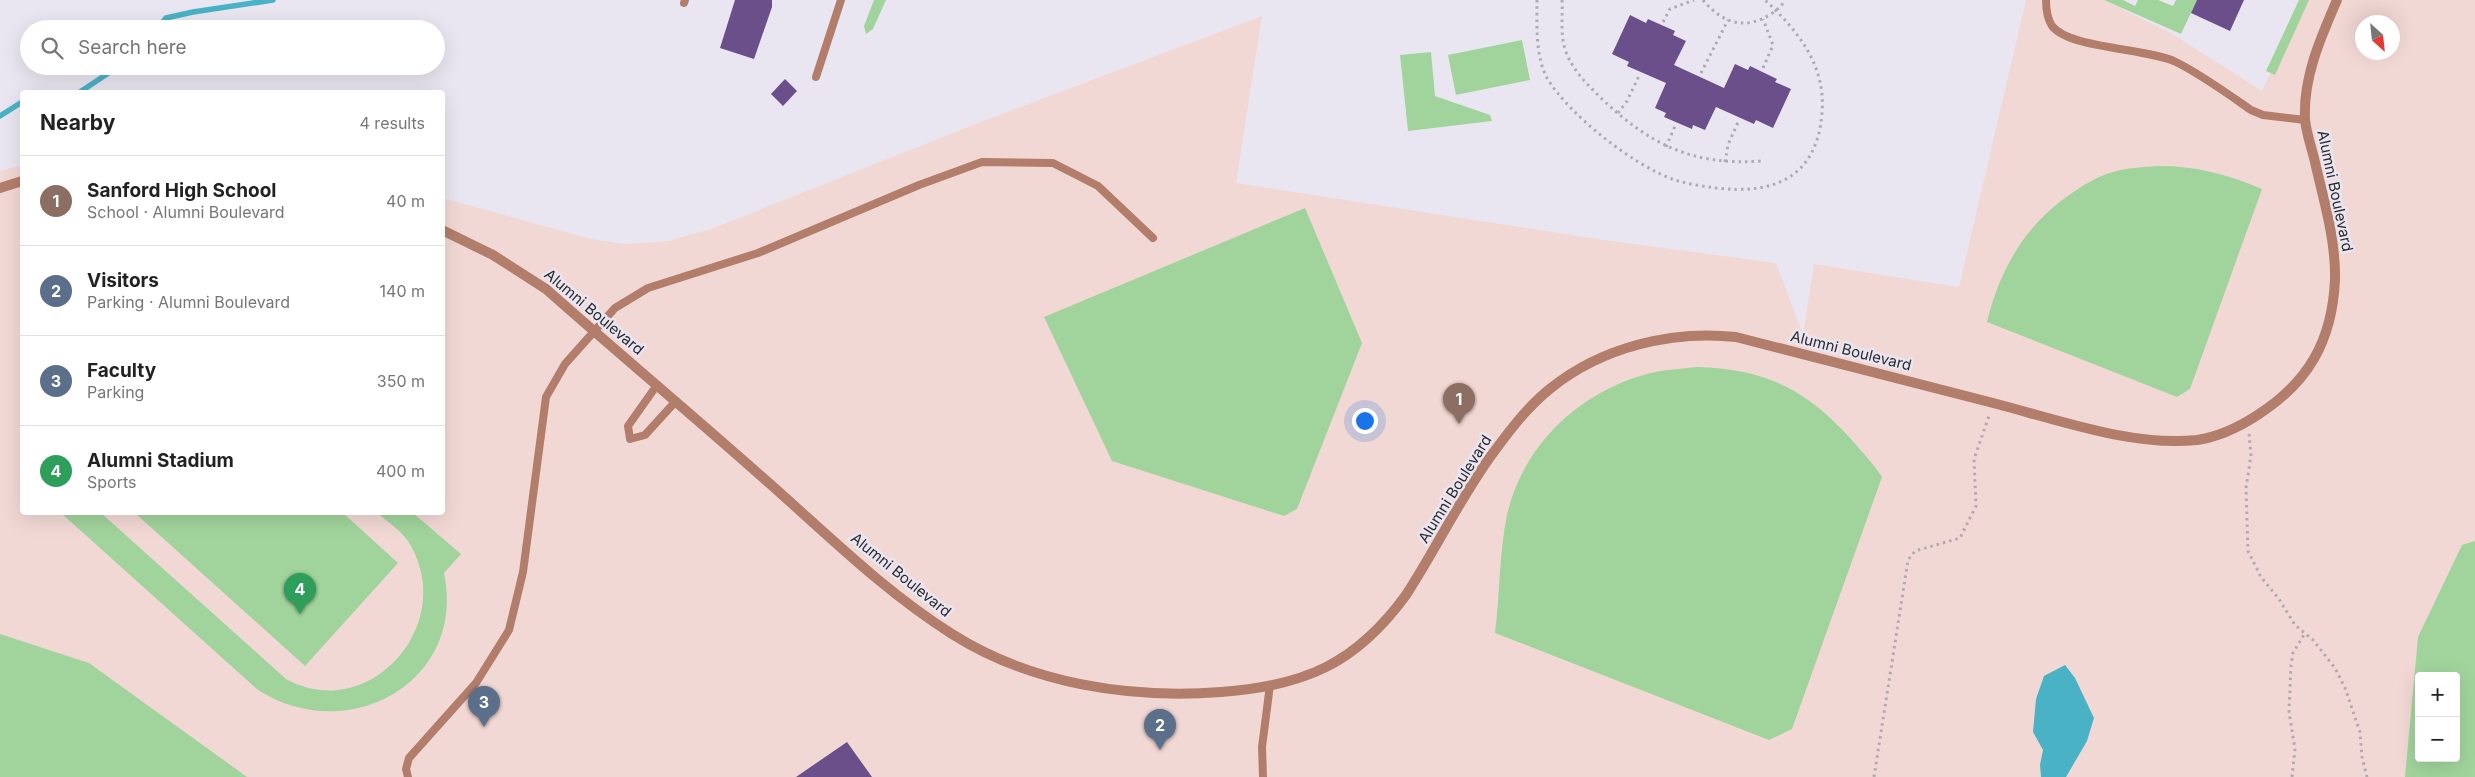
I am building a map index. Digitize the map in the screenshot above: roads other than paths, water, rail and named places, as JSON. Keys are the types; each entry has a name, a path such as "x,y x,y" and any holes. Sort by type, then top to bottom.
{"street":[{"name":"Alumni Boulevard","path":"445,231 493,255 546,289 885,585 945,629 974,646 1056,678 1086,686 1128,692 1199,693 1270,685 1317,672 1362,645 1376,633 1390,618 1421,572 1492,454 1526,412 1551,388 1573,373 1619,351 1656,340 1712,334 1736,337 1994,403 2153,441 2200,439 2223,433 2248,422 2285,396 2300,380 2312,363 2330,324 2335,280 2334,255 2305,120 2312,63 2337,0"},
{"path":"0,188 20,183"}],"lane":[{"path":"816,77 841,0"},
{"path":"2046,0 2047,15 2053,26 2072,38 2156,55 2177,63 2251,110 2263,115 2305,120"},
{"path":"408,777 406,769 408,758 476,683 509,630 523,572 546,397 565,364 593,330 615,308 648,288 758,254 919,185 982,162 1053,163 1098,186 1153,238"},
{"path":"657,385 628,426 630,438 645,436 676,401"},
{"path":"1263,777 1262,747 1270,685"}],"water":[{"path":"2065,665 2075,678 2094,718 2087,741 2066,777 2041,777 2040,765 2043,750 2033,732 2036,699 2044,676"}],"waterway":[{"path":"164,20 193,12 273,0"},
{"path":"83,90 106,75"},
{"path":"0,116 20,103"}],"place":[{"name":"Sanford High School","path":"1459,424"},
{"name":"Alumni Stadium","path":"300,614"},
{"name":"Faculty","path":"484,727"},
{"name":"Visitors","path":"1160,750"}]}
